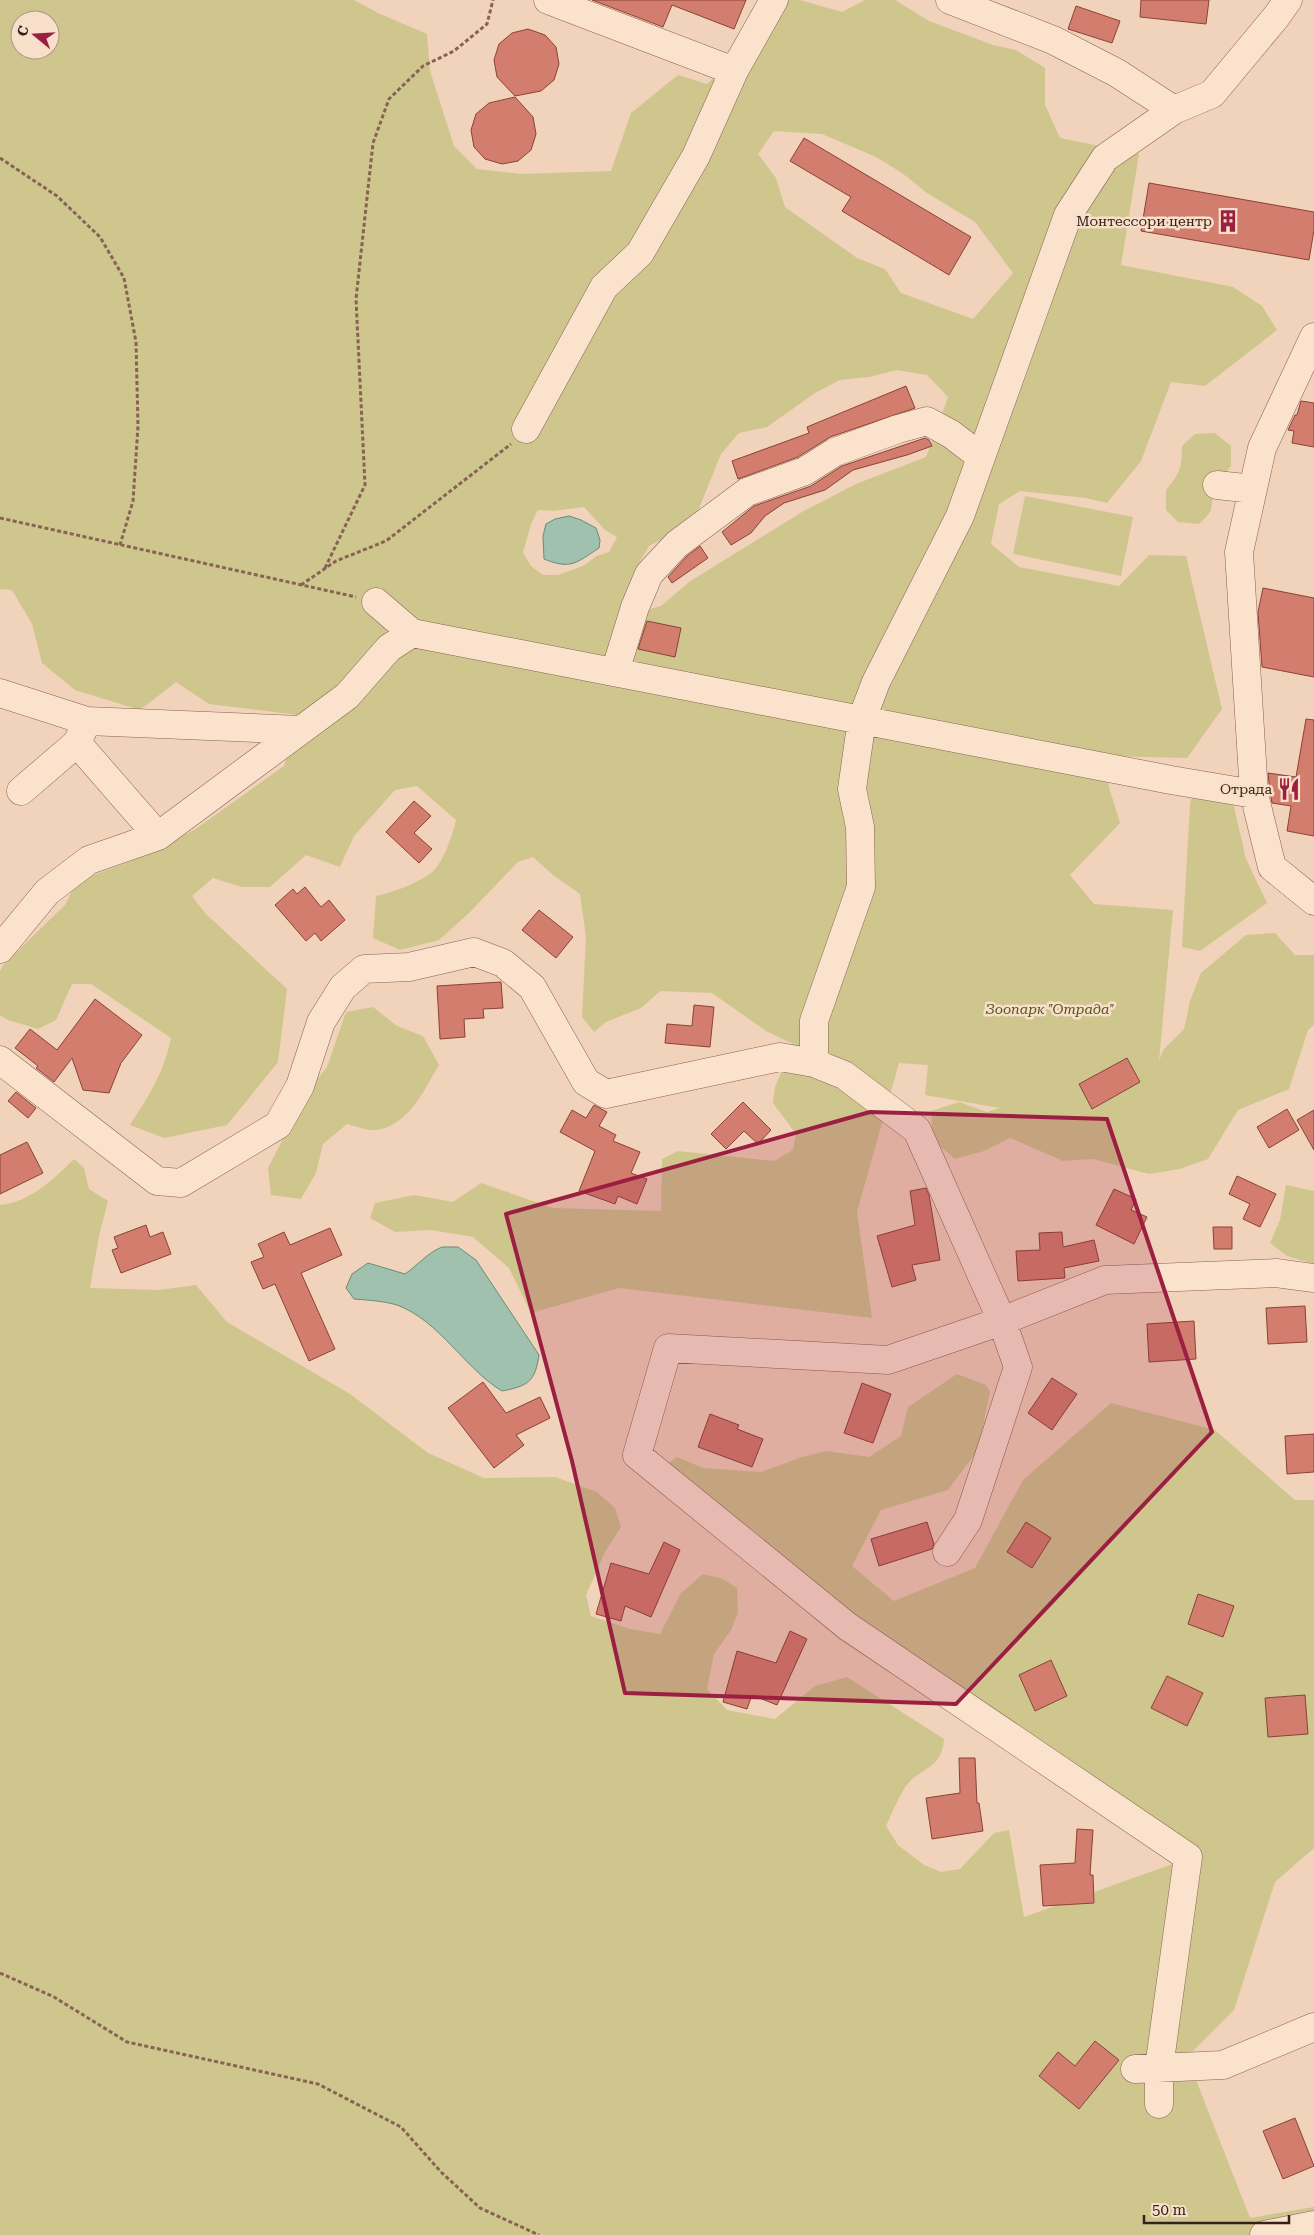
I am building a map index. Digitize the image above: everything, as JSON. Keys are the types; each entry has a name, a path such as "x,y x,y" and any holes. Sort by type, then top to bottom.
{"lane":[{"path":"548,0 734,71"},
{"path":"526,429 604,287 640,253 696,156 734,71 774,0"},
{"path":"950,0 1053,40 1117,73 1174,110"},
{"path":"814,1063 814,1021 861,887 860,827 852,789 862,719 876,682 960,516 1068,215 1104,158 1174,110 1212,94 1276,18 1288,0"},
{"path":"1314,337 1262,448 1239,552 1254,794 1272,867 1314,901"},
{"path":"616,672 635,608 649,574 677,544 747,492 805,471 835,452 898,429 928,421 951,434 981,457"},
{"path":"1217,485 1253,489"},
{"path":"376,602 412,633 1171,780 1254,794"},
{"path":"0,949 47,892 89,860 158,836 347,696 389,648 412,633"},
{"path":"0,693 82,732 301,730"},
{"path":"21,791 82,732"},
{"path":"82,732 158,836"},
{"path":"0,1060 157,1181 182,1183 278,1125 300,1086 321,1022 343,987 364,969 409,967 474,952 503,964 532,987 586,1082 606,1094 780,1057 814,1063 844,1075 917,1130 1002,1321 1018,1367 968,1520 947,1552"},
{"path":"1159,2104 1147,2069 1188,1857 847,1626 637,1455 668,1348 888,1360 1002,1321 1105,1280 1276,1273 1314,1278"},
{"path":"1147,2069 1223,2065 1314,2027"},
{"path":"1264,2235 1314,2225"}],"path":[{"path":"326,568 365,485 356,299 373,143 389,99 423,66 454,51 487,24 493,0"},
{"path":"0,158 57,196 100,237 124,278 136,342 138,426 133,501 120,545"},
{"path":"301,585 336,561 386,541 500,454 526,429"},
{"path":"0,518 376,602"},
{"path":"0,1973 54,1997 127,2042 318,2084 401,2127 441,2172 480,2208 539,2235"}],"highlighted area":[{"path":"870,1112 1107,1119 1212,1432 956,1704 625,1693 572,1461 506,1214"}],"green space":[{"name":"Зоопарк \"Отрада\"","path":"0,0 354,0 378,13 427,34 430,71 454,146 477,169 520,174 611,171 631,113 678,75 707,84 748,45 779,0 800,0 842,12 865,0 895,0 929,21 993,45 1016,50 1045,68 1045,105 1060,138 1139,154 1121,265 1233,287 1262,306 1277,330 1205,386 1171,382 1141,461 1107,503 1086,498 1020,491 999,504 991,544 1019,567 1119,586 1149,555 1186,556 1222,709 1187,758 1105,756 1109,787 1120,823 1070,875 1094,904 1173,910 1159,1061 1163,1050 1184,1029 1190,1001 1201,973 1246,935 1275,933 1295,955 1314,955 1314,1025 1308,1030 1289,1089 1238,1110 1208,1159 1180,1169 1149,1174 1093,1159 1063,1161 1010,1138 984,1151 955,1159 933,1140 931,1111 959,1102 987,1112 1000,1108 925,1095 928,1065 899,1063 857,1212 872,1318 619,1288 531,1313 509,1268 473,1237 431,1230 395,1232 370,1218 375,1203 414,1195 453,1202 481,1183 553,1208 661,1211 662,1159 678,1151 774,1161 793,1150 796,1134 773,1103 775,1087 793,1044 766,1031 712,993 660,991 641,1008 606,1022 594,1032 582,1017 586,937 580,894 553,875 533,857 518,862 470,912 439,940 400,950 373,938 376,896 405,887 431,873 440,863 455,826 456,820 417,786 395,790 354,836 340,867 306,855 270,887 242,887 213,878 192,896 205,913 287,989 278,1062 227,1125 164,1138 130,1125 155,1083 171,1038 91,984 72,984 56,1020 38,1029 8,1020 0,1015 0,971 3,965 65,905 77,881 131,861 194,830 284,766 298,715 209,704 176,682 140,710 75,690 42,663 32,624 12,590 0,589","holes":["774,131 822,134 876,157 902,173 927,193 975,222 1013,273 973,319 901,293 885,269 857,258 785,207 776,178 758,154","897,370 927,375 948,397 926,457 856,484 802,512 689,582 661,606 639,612 624,602 635,570 649,546 677,531 698,511 721,454 739,433 767,427 815,393 840,380 869,377","584,507 605,530 617,537 609,552 597,556 583,566 558,575 543,575 531,566 523,553 531,524 538,510 553,511"]},
{"path":"1215,433 1231,446 1231,466 1217,485 1211,510 1204,519 1199,524 1178,522 1166,510 1166,490 1179,470 1182,446 1195,434"},
{"path":"1025,496 1133,517 1121,576 1013,554"},
{"path":"1193,794 1232,798 1246,859 1267,903 1200,951 1182,947 1190,804"},
{"path":"373,1007 397,1026 423,1036 439,1065 414,1105 398,1121 388,1127 377,1130 347,1124 323,1144 316,1173 301,1199 271,1195 268,1168 307,1092 327,1067 346,1012"},
{"path":"74,1159 84,1168 89,1189 108,1201 99,1236 90,1288 159,1290 196,1285 227,1322 350,1394 428,1453 484,1478 555,1477 597,1492 615,1508 621,1527 605,1552 586,1595 591,1616 630,1629 660,1634 681,1593 703,1574 723,1579 737,1588 738,1613 731,1630 714,1654 707,1689 727,1710 775,1719 815,1686 847,1677 944,1739 939,1757 930,1767 906,1786 886,1826 898,1845 924,1865 941,1872 960,1869 994,1833 1009,1830 1024,1917 1178,1862 840,1640 649,1477 677,1457 703,1468 761,1472 802,1457 826,1451 869,1457 901,1436 908,1407 957,1374 986,1385 990,1392 978,1450 948,1490 881,1510 852,1566 894,1601 975,1568 1023,1480 1111,1403 1215,1430 1295,1500 1314,1500 1314,1848 1275,1882 1234,2010 1187,2057 1250,2218 1314,2207 1314,2235 0,2235 0,1205 21,1200 31,1195 49,1182"},
{"path":"1286,1185 1314,1191 1314,1264 1287,1256 1270,1243 1280,1220"}],"shaded area":[{"path":"569,516 596,528 600,540 599,548 573,563 561,564 544,559 543,536 546,524 555,519"},
{"path":"442,1247 458,1247 476,1260 539,1355 532,1377 524,1385 502,1391 476,1370 439,1333 412,1312 397,1305 354,1299 346,1288 352,1274 368,1263 405,1274 427,1256"}],"building":[{"path":"592,0 746,0 734,29 672,5 663,27"},
{"path":"1141,0 1209,0 1206,24 1140,17"},
{"path":"1076,6 1120,21 1112,43 1068,29"},
{"path":"528,29 545,35 556,47 559,64 554,80 541,91 515,96 497,77 494,60 499,44 512,33"},
{"path":"515,97 533,117 536,134 531,150 518,161 502,164 485,159 474,147 471,130 476,114 489,103"},
{"path":"804,138 971,237 949,275 842,211 851,197 790,161"},
{"name":"Монтессори центр","path":"1149,183 1314,212 1314,230 1309,260 1141,231"},
{"path":"906,386 915,408 830,437 798,457 738,479 732,461 809,433 807,427"},
{"path":"1301,401 1314,403 1314,447 1292,443 1294,431 1288,430 1295,415 1297,415"},
{"path":"925,438 929,440 932,446 853,470 825,490 784,503 765,516 751,533 731,545 722,532 754,506 811,486 842,466"},
{"path":"700,546 708,558 672,583 668,577 687,556"},
{"path":"1263,588 1314,598 1314,677 1262,667 1258,612"},
{"path":"647,621 681,628 675,657 638,649"},
{"name":"Отрада","path":"1306,719 1314,720 1314,836 1287,831 1291,806 1272,803 1268,773 1296,777"},
{"path":"414,801 431,816 414,833 432,849 419,863 386,832"},
{"path":"305,887 321,907 329,900 345,920 321,941 315,933 306,941 275,905 293,889 297,894"},
{"path":"539,910 573,937 556,958 522,930"},
{"path":"501,982 503,1008 483,1009 484,1018 464,1019 465,1037 440,1039 437,986"},
{"path":"95,999 142,1035 121,1063 109,1093 83,1090 72,1058 54,1082 36,1068 38,1066 15,1048 30,1029 57,1050"},
{"path":"694,1005 714,1007 710,1047 665,1043 667,1024 692,1026"},
{"path":"1127,1058 1140,1082 1092,1109 1079,1084"},
{"path":"16,1092 36,1108 28,1118 8,1101"},
{"path":"743,1102 771,1130 758,1144 744,1131 726,1149 711,1134"},
{"path":"594,1105 607,1112 599,1126 616,1135 613,1141 640,1152 631,1173 647,1179 637,1204 618,1196 615,1204 579,1191 595,1151 560,1132 572,1110 586,1118"},
{"path":"1287,1109 1299,1130 1269,1148 1257,1127"},
{"path":"1314,1110 1314,1150 1297,1120"},
{"path":"27,1142 43,1173 0,1194 0,1155"},
{"path":"1237,1176 1276,1194 1260,1227 1243,1219 1250,1204 1229,1194"},
{"path":"926,1188 929,1195 940,1260 912,1265 916,1280 892,1287 877,1236 915,1225 910,1191"},
{"path":"1114,1189 1136,1199 1131,1210 1147,1217 1134,1244 1096,1225"},
{"path":"146,1225 150,1237 163,1232 171,1254 121,1273 112,1250 118,1248 114,1237"},
{"path":"1213,1227 1232,1227 1232,1249 1214,1249"},
{"path":"330,1228 342,1255 301,1273 335,1349 309,1361 275,1284 263,1289 251,1262 264,1257 258,1244 284,1232 290,1245"},
{"path":"1062,1232 1063,1247 1094,1240 1099,1261 1064,1268 1065,1278 1018,1281 1016,1251 1040,1250 1039,1233"},
{"path":"1305,1306 1307,1342 1268,1344 1266,1308"},
{"path":"1194,1321 1196,1359 1149,1362 1147,1324"},
{"path":"1052,1378 1077,1394 1052,1430 1028,1413"},
{"path":"483,1382 506,1413 540,1397 550,1418 516,1435 524,1445 494,1468 448,1408"},
{"path":"862,1383 891,1394 873,1443 844,1433"},
{"path":"710,1414 739,1425 737,1429 763,1439 752,1467 698,1447"},
{"path":"1314,1434 1314,1472 1287,1474 1285,1436"},
{"path":"927,1522 934,1544 932,1549 879,1566 871,1539"},
{"path":"1026,1522 1051,1538 1032,1568 1007,1552"},
{"path":"664,1542 680,1550 651,1617 625,1606 621,1621 596,1614 611,1563 649,1574"},
{"path":"1198,1594 1234,1606 1223,1637 1188,1624"},
{"path":"790,1631 807,1639 777,1705 752,1695 747,1709 723,1702 737,1651 776,1663"},
{"path":"1051,1660 1067,1696 1035,1711 1019,1675"},
{"path":"1167,1676 1203,1693 1187,1726 1151,1708"},
{"path":"1305,1695 1308,1734 1268,1737 1265,1698"},
{"path":"959,1758 975,1758 977,1803 979,1803 983,1831 932,1839 926,1798 960,1793"},
{"path":"1077,1829 1093,1830 1090,1875 1093,1875 1094,1903 1043,1906 1040,1865 1075,1863"},
{"path":"1095,2041 1119,2060 1079,2109 1039,2076 1058,2052 1075,2066"},
{"path":"1295,2118 1314,2166 1283,2179 1263,2131"}],"place":[{"name":"Монтессори центр","path":"1228,221"},
{"name":"Отрада","path":"1289,789"}]}
